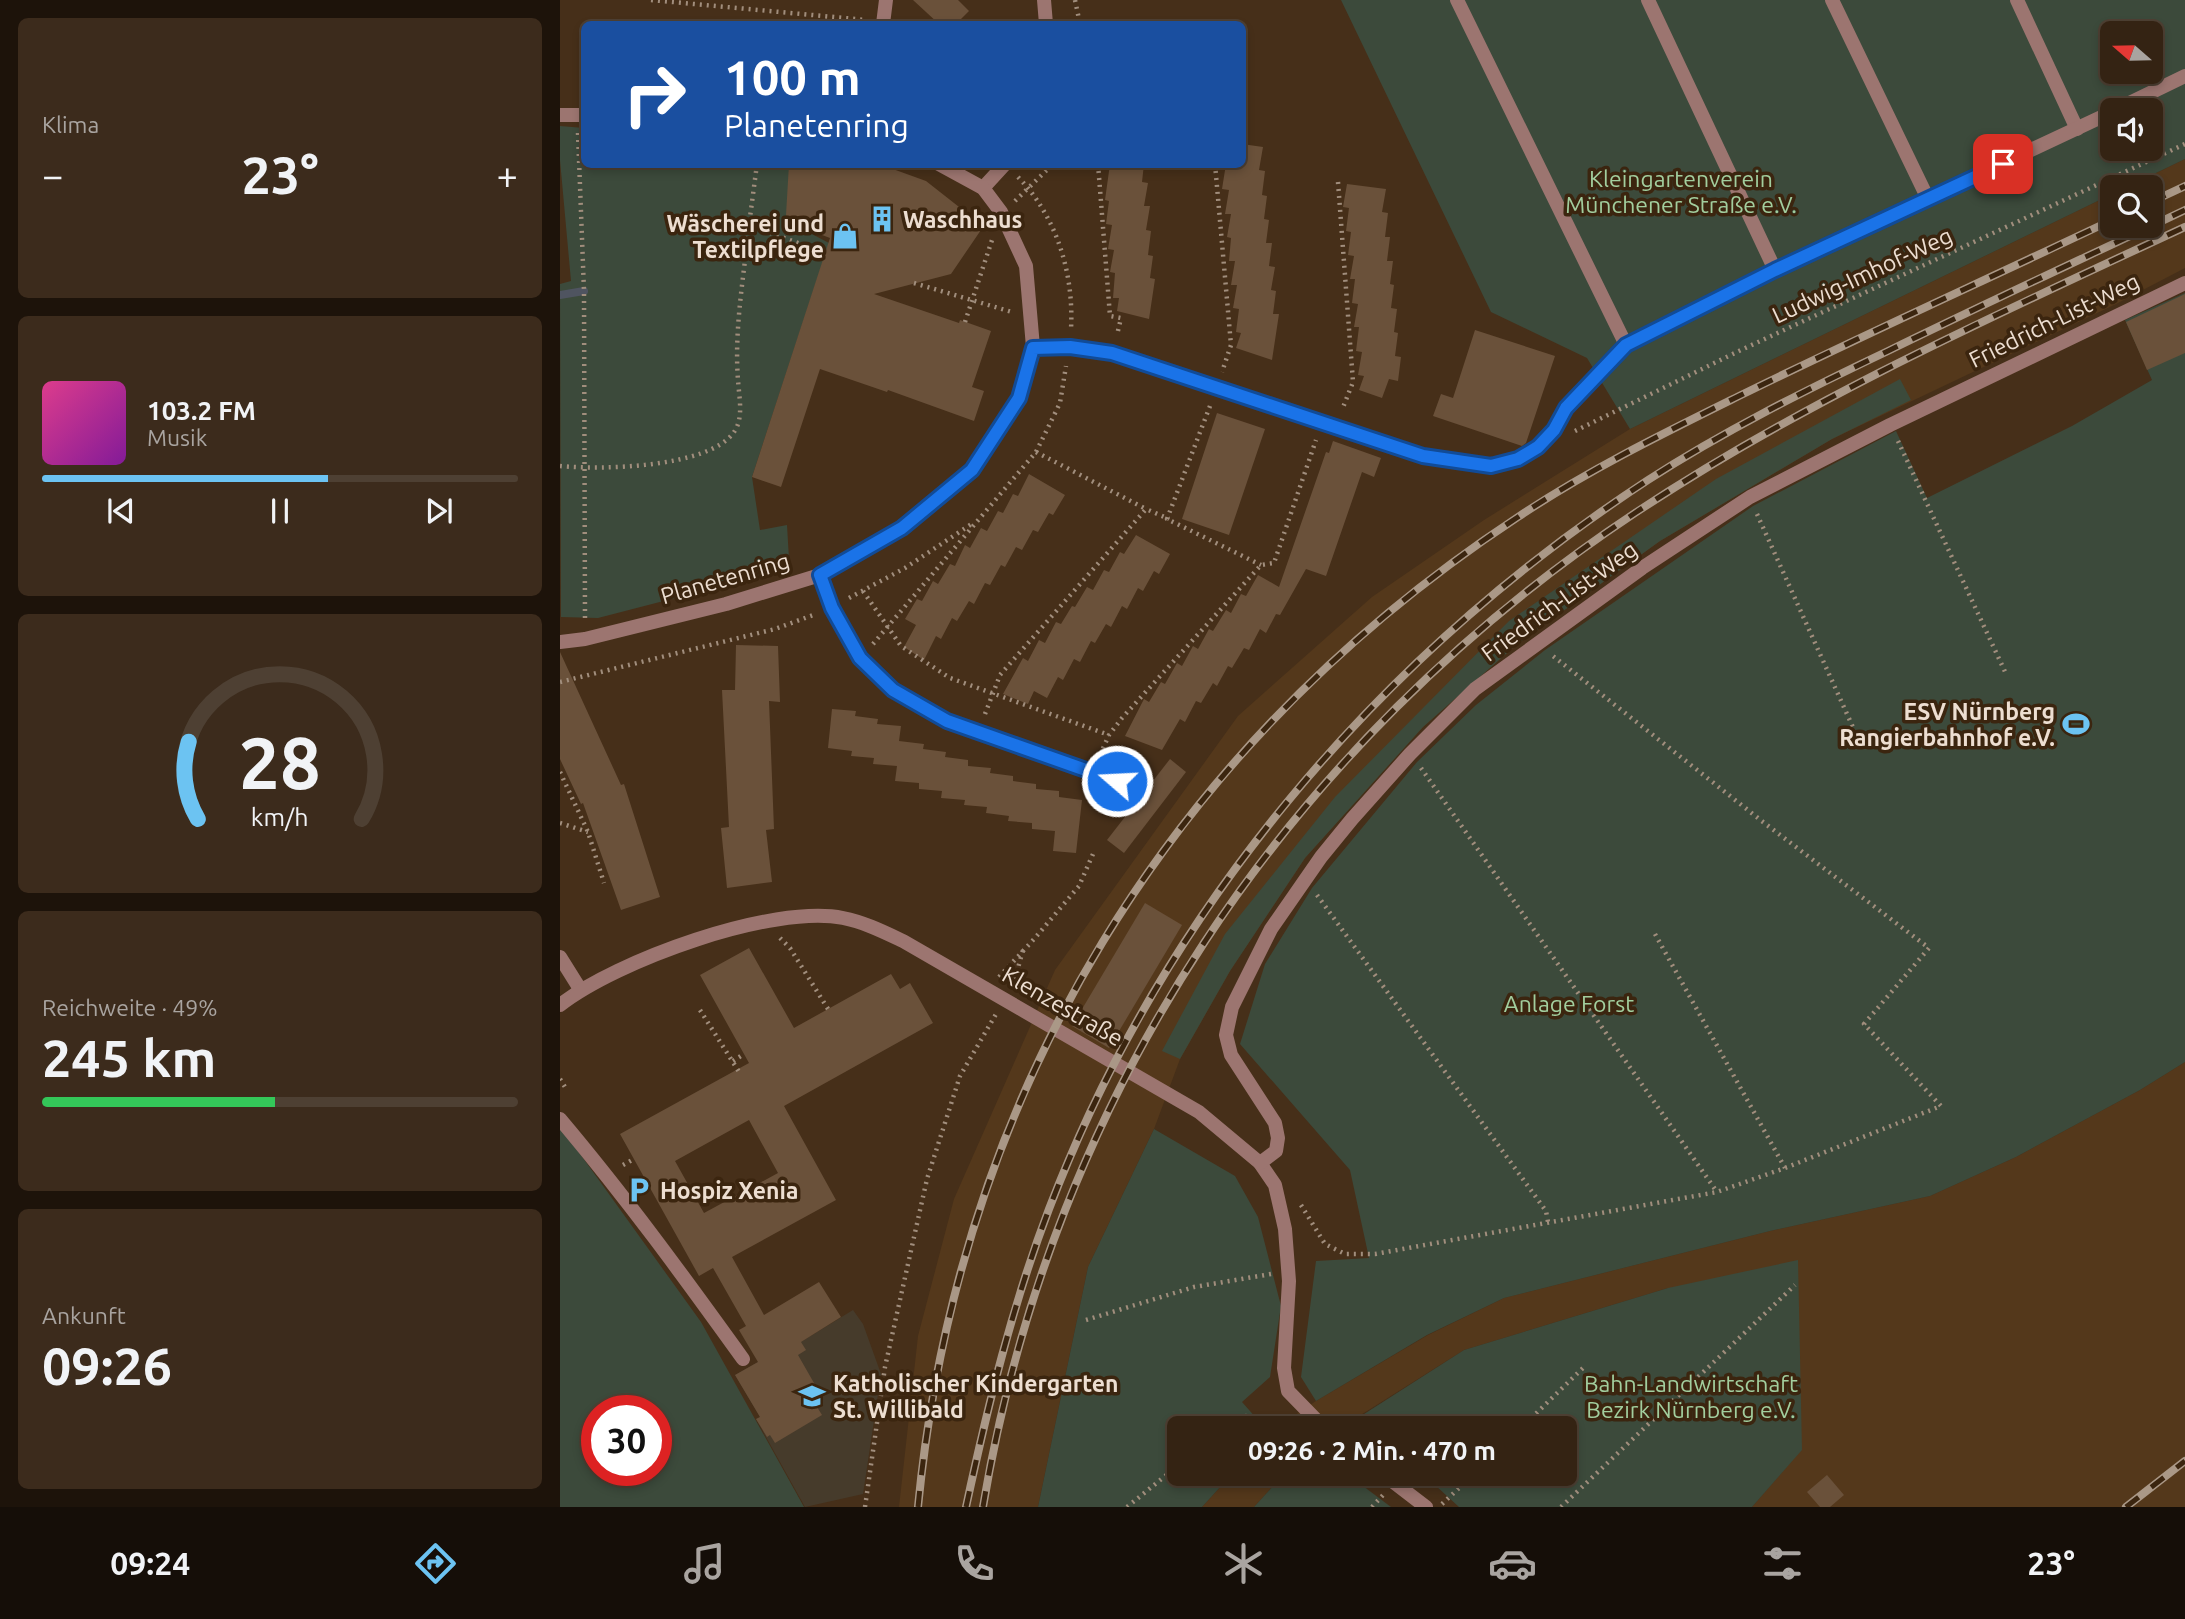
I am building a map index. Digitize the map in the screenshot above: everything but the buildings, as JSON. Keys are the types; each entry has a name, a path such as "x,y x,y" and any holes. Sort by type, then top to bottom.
{"street":[{"path":"883,21 886,0"},
{"path":"1044,0 1046,21"},
{"path":"1457,0 1626,345"},
{"path":"1648,0 1775,270"},
{"path":"1832,0 1928,199"},
{"path":"2017,0 2077,129"},
{"path":"2140,98 2185,76"},
{"path":"560,115 581,115"},
{"path":"1033,348 1070,347 1112,353 1423,456 1491,466 1518,459 1538,447 1554,430 1566,408 1626,345 1775,270 2100,118"},
{"name":"Planetenring","path":"560,642 585,639 726,604 820,575 902,528 972,470 1019,398 1033,348 1030,312 1026,266 1002,212 983,188 946,168"},
{"path":"983,188 1001,168"},
{"name":"Friedrich-List-Weg","path":"1259,1163 1276,1151 1278,1138 1275,1123 1231,1055 1226,1035 1232,1007 1245,977 1271,929 1304,880 1352,819 1410,754 1475,689 1642,568 1750,497 1890,425 2185,283"},
{"path":"820,575 832,608 860,658 893,690 947,721 1117,781"},
{"name":"Klenzestraße","path":"560,1005 580,989 665,950 793,916 855,921 903,941 1199,1112 1259,1163 1275,1185 1285,1229 1289,1281 1284,1368 1288,1391 1312,1416"},
{"path":"560,957 580,989"},
{"path":"560,1119 670,1257 743,1359"},
{"path":"1399,1486 1426,1507"}],"path":[{"path":"651,0 863,21"},
{"path":"1075,0 1079,21"},
{"name":"Ludwig-Imhof-Weg","path":"1554,430 1569,434 1741,350 2185,144"},
{"path":"582,168 585,639"},
{"path":"560,466 642,467 714,450 734,432 740,415 736,354 756,168"},
{"path":"965,323 1002,212 1030,189 1049,168"},
{"path":"1098,168 1110,316 1122,318 1112,353"},
{"path":"1168,519 1231,345 1216,168"},
{"path":"1036,453 1261,565 1274,564 1328,425 1353,382 1338,182"},
{"path":"749,225 825,253"},
{"path":"914,283 1007,313 1030,312"},
{"path":"1890,425 2007,676"},
{"path":"1750,497 1856,734"},
{"path":"978,732 1000,675 1146,509"},
{"path":"560,682 775,629 832,608 905,568 977,521"},
{"path":"1093,772 1109,735 1122,718 1261,565"},
{"path":"863,591 901,646 950,678 1109,735"},
{"path":"1275,1185 1295,1195 1325,1244 1345,1254 1376,1254 1717,1192 1941,1106 1864,1024 1928,948 1763,822 1545,650 1540,643"},
{"path":"1410,754 1717,1192"},
{"path":"560,772 588,832 604,883"},
{"path":"560,823 588,832"},
{"path":"997,979 1079,886 1093,854"},
{"path":"1304,880 1546,1211 1548,1223"},
{"path":"764,922 790,948 828,1009"},
{"path":"1655,934 1785,1168"},
{"path":"1007,996 1014,985 1023,950"},
{"path":"865,1507 885,1367 927,1179 960,1076 1000,1008"},
{"path":"700,1010 741,1075"},
{"path":"733,1061 744,1054"},
{"path":"560,1079 565,1087"},
{"path":"1086,1320 1194,1287 1270,1273 1275,1299 1288,1305"},
{"path":"1561,1507 1794,1285"},
{"path":"1533,1416 1585,1366"},
{"path":"1246,1416 1251,1413"},
{"path":"1127,1507 1167,1475"},
{"path":"1439,1507 1461,1486"}],"shaded area":[{"path":"2185,159 2185,268 2116,304 1832,439 1660,541 1516,645 1423,727 1305,858 1230,971 1180,1059 1154,1129 1088,1267 1038,1507 899,1507 918,1336 954,1199 1055,970 1238,716 1372,597 1484,520 1630,429 2100,200 2100,238 2163,238 2163,175 2152,175"},
{"path":"2185,1062 2185,1507 1752,1507 1802,1449 1668,1288 1464,1350 1359,1416 1294,1416 1428,1335 1504,1298 1770,1231 1930,1196 2016,1157 2140,1090"},
{"name":"Katholischer Kindergarten St. Willibald","path":"853,1310 863,1324 881,1374 863,1494 805,1507 756,1419 760,1417 735,1375 758,1362 761,1366"},
{"path":"1221,1486 1273,1486 1254,1507 1202,1507"}],"green space":[{"name":"Kleingartenverein Münchener Straße e.V.","path":"1341,0 2185,0 2185,159 2152,175 2100,175 2100,200 1630,429 1587,358 1491,312"},
{"path":"560,126 581,128 581,168 789,168 793,224 829,243 752,477 760,530 787,525 789,559 768,574 598,618 561,617 560,284 571,281 560,160"},
{"name":"Anlage Forst","path":"2185,293 2185,1062 2140,1090 2016,1157 1930,1196 1770,1231 1504,1298 1427,1335 1316,1401 1301,1377 1316,1261 1369,1258 1350,1170 1240,1044 1265,964 1312,888 1417,762 1476,705 1545,650 1753,506 1896,431 1927,498 2072,426 2152,380 2125,320"},
{"path":"1900,379 1911,400 1832,439 1660,541 1516,645 1423,727 1305,858 1230,971 1180,1059 1162,1051 1225,934 1335,797 1509,621 1716,479"},
{"path":"560,1126 701,1322 804,1507 560,1507"},
{"path":"1154,1129 1235,1176 1258,1217 1281,1306 1270,1377 1242,1402 1254,1416 1167,1416 1167,1486 1221,1486 1202,1507 1038,1507 1088,1267"},
{"name":"Bahn-Landwirtschaft Bezirk Nürnberg e.V.","path":"1798,1260 1802,1450 1752,1507 1459,1507 1436,1486 1577,1486 1577,1416 1361,1416 1464,1350 1668,1288"},
{"path":"1273,1486 1363,1486 1391,1507 1254,1507"}],"waterway":[{"path":"560,295 584,291"}],"railway":[{"path":"2163,196 2185,186"},
{"path":"966,1507 1012,1319 1049,1209 1097,1098 1153,993 1218,892 1291,797 1371,708 1458,625 1550,549 1677,462 1827,381 2185,210"},
{"path":"918,1507 941,1355 980,1209 1034,1072 1102,942 1186,821 1283,710 1394,608 1518,517 1572,483 1739,396 2100,226"},
{"path":"983,1507 1016,1356 1065,1210 1128,1072 1205,942 1295,820 1397,707 1510,605 1635,513 1700,472 1767,432 1904,360 2185,227"},
{"path":"2126,1507 2185,1461"}],"place":[{"name":"Waschhaus","path":"882,219"},
{"name":"Wäscherei und Textilpflege","path":"845,236"},
{"name":"ESV Nürnberg Rangierbahnhof e.V.","path":"2076,724"},
{"name":"Hospiz Xenia","path":"639,1190"},
{"name":"Katholischer Kindergarten St. Willibald","path":"812,1396"}],"route":[{"path":"1117,781 947,721 893,690 860,658 832,608 820,575 902,528 972,470 1019,398 1033,348 1070,347 1112,353 1423,456 1491,466 1518,459 1538,447 1554,430 1566,408 1626,345 1775,270 2003,164"}]}
